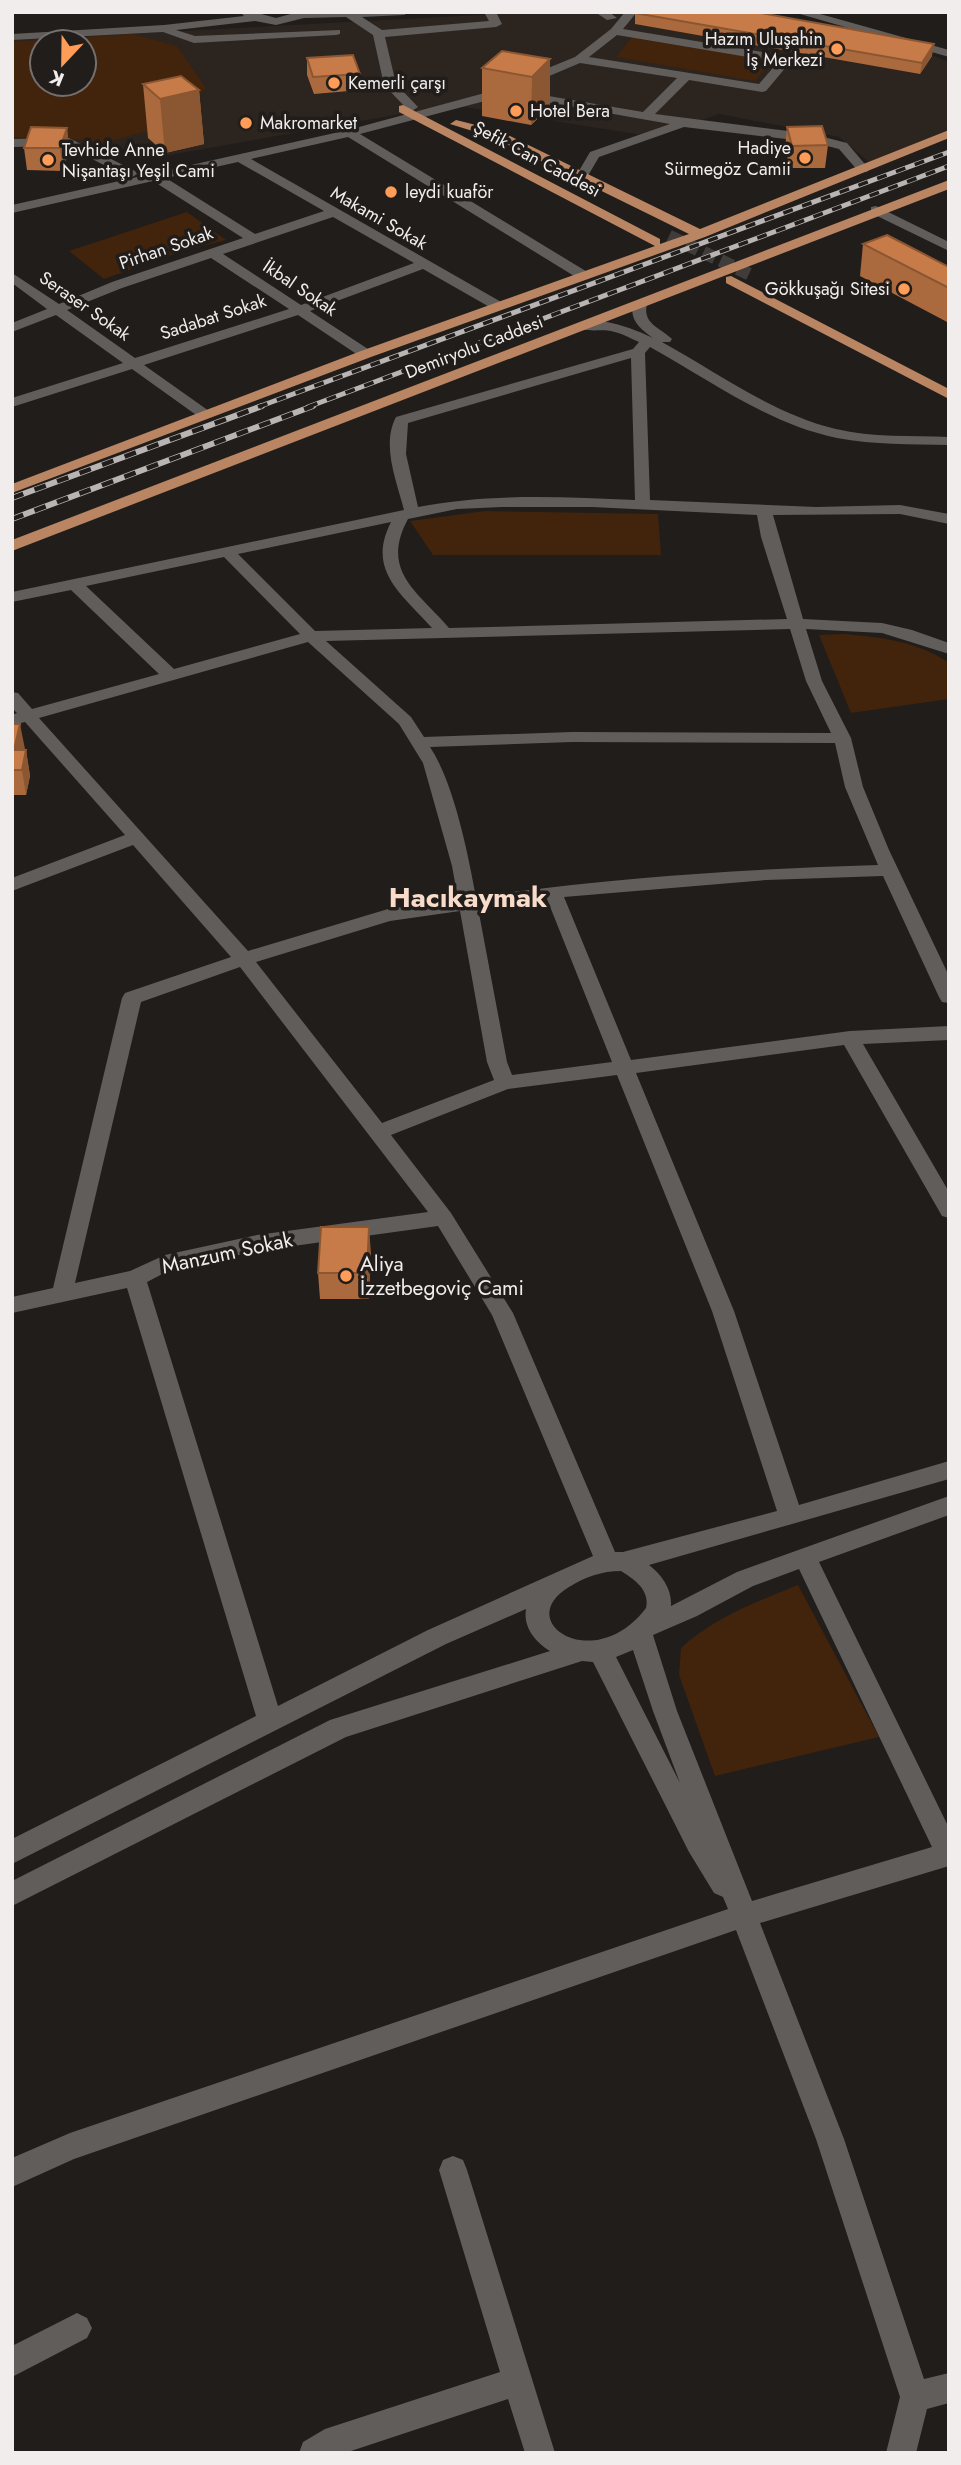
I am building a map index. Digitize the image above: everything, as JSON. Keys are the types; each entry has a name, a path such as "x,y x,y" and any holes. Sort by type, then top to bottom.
{"main road":[{"name":"Şefik Can Caddesi","path":"417,110 456,124 670,236"},
{"path":"417,110 441,136 465,151 652,247"},
{"path":"456,124 496,134 701,234"},
{"name":"Demiryolu Caddesi","path":"12,488 204,414 583,276 652,247 701,234 949,134"},
{"name":"Demiryolu Caddesi","path":"12,545 949,184"},
{"path":"749,274 949,380"},
{"path":"731,280 949,395"}],"street":[{"path":"12,31 194,12"},
{"path":"12,37 164,28 250,15 280,21 305,14 404,12"},
{"path":"379,34 496,24 490,12"},
{"path":"12,201 507,90 579,59 615,31 631,12"},
{"path":"799,12 949,54"},
{"path":"814,12 949,47"},
{"path":"12,209 350,133 534,69 573,51 597,33 609,14"},
{"path":"349,15 374,28 379,34 390,85 417,110"},
{"path":"164,28 194,40 336,32"},
{"path":"579,59 762,88 786,60 615,31"},
{"path":"646,116 686,76"},
{"path":"507,90 683,123 812,138 843,146 863,169"},
{"path":"582,176 594,155 683,123"},
{"path":"350,133 583,276"},
{"path":"12,143 69,142 131,174"},
{"name":"Makami Sokak","path":"242,159 498,306"},
{"name":"İkbal Sokak","path":"155,177 253,239"},
{"path":"876,210 949,247"},
{"name":"Pirhan Sokak","path":"12,328 117,285 334,212"},
{"name":"İkbal Sokak","path":"213,253 366,354"},
{"name":"Sadabat Sokak","path":"12,403 299,310 423,264"},
{"name":"Seraser Sokak","path":"12,278 204,414"},
{"path":"640,304 638,309 641,320 653,332 807,417 833,425 912,431 933,431 949,425"},
{"path":"582,326 612,327 643,346 790,419 823,431 949,441"},
{"path":"643,346 643,503"},
{"path":"408,513 397,431 401,420 643,346"},
{"path":"12,392 38,394"},
{"path":"12,597 408,513 495,502 643,503 764,510 908,512 949,519"},
{"path":"764,510 769,537 814,681 842,738 854,787 949,997"},
{"path":"408,513 395,528 390,547 391,569 444,632"},
{"path":"227,552 311,636 405,722 432,763 453,829 497,1062 505,1083"},
{"path":"74,584 171,676"},
{"path":"21,718 311,636 797,624 882,628 906,633 949,649"},
{"path":"12,697 21,718 136,837 244,959 444,1218 502,1313 615,1562 652,1582 659,1595 658,1610 628,1642 339,1728 12,1894"},
{"path":"420,742 586,736 842,738"},
{"path":"12,885 136,837"},
{"path":"61,1294 132,998 244,959 388,915 553,892 766,874 890,870"},
{"path":"553,892 723,1311 791,1517"},
{"path":"378,1132 505,1083 850,1038 949,1033"},
{"path":"850,1038 949,1211"},
{"name":"Manzum Sokak","path":"12,1305 135,1278 165,1264 257,1243 444,1218"},
{"path":"135,1278 270,1721"},
{"path":"12,1852 437,1637 551,1587 576,1570 791,1517 949,1470"},
{"path":"643,1629 689,1609 745,1579 949,1505"},
{"path":"12,2173 70,2147 743,1916 948,1854 804,1556"},
{"path":"551,1587 542,1598 537,1614 541,1629 555,1642 590,1652 698,1844 743,1916"},
{"path":"643,1629 665,1711 830,2139 915,2397 901,2453"},
{"path":"453,2170 540,2453"},
{"path":"12,2362 77,2328"},
{"path":"314,2453 325,2444 519,2381"},
{"path":"915,2397 949,2388"}],"shaded area":[{"path":"535,12 768,12 905,44 949,62 949,131 869,162 839,137 719,114 655,137 452,105 164,156 89,143 12,146 12,40 28,39 28,98 98,98 98,35"},
{"path":"132,34 177,46 206,88 166,126 103,143 12,137 12,42 28,41 28,98 98,98 98,36"},
{"path":"632,37 772,60 755,81 616,57"},
{"path":"187,212 226,240 183,251 104,279 69,251"},
{"path":"485,511 658,514 661,555 433,555 410,521"},
{"path":"843,634 911,645 949,663 949,699 851,713 819,635"},
{"path":"798,1585 879,1737 715,1776 679,1675 681,1648 722,1619"}],"building":[{"path":"636,12 755,12 934,44 922,63"},
{"path":"502,51 550,59 532,77 482,68"},
{"path":"353,55 360,74 313,77 307,58"},
{"path":"181,76 199,90 160,99 143,84"},
{"path":"822,126 828,145 792,146 787,127"},
{"path":"31,127 67,128 60,148 24,148"},
{"path":"887,235 949,267 949,288 863,244"},
{"path":"12,724 20,724 14,750 26,750 22,770 12,770"},
{"path":"321,1227 369,1227 367,1273 318,1273"}],"tunnel":[{"path":"669,236 749,274"}],"railway":[{"path":"258,407 949,152"},
{"path":"308,407 949,166"},
{"path":"12,498 262,406"},
{"path":"12,519 313,406"}],"place":[{"name":"Hazım Uluşahin İş Merkezi","path":"837,49"},
{"name":"Kemerli çarşı","path":"334,83"},
{"name":"Hotel Bera","path":"516,111"},
{"name":"Makromarket","path":"246,123"},
{"name":"Hadiye Sürmegöz Camii","path":"805,158"},
{"name":"Tevhide Anne Nişantaşı Yeşil Cami","path":"48,160"},
{"name":"leydi kuaför","path":"391,192"},
{"name":"Gökkuşağı Sitesi","path":"904,289"},
{"name":"Aliya İzzetbegoviç Cami","path":"346,1276"}],"district":[{"name":"Hacıkaymak","path":"468,897"}]}
